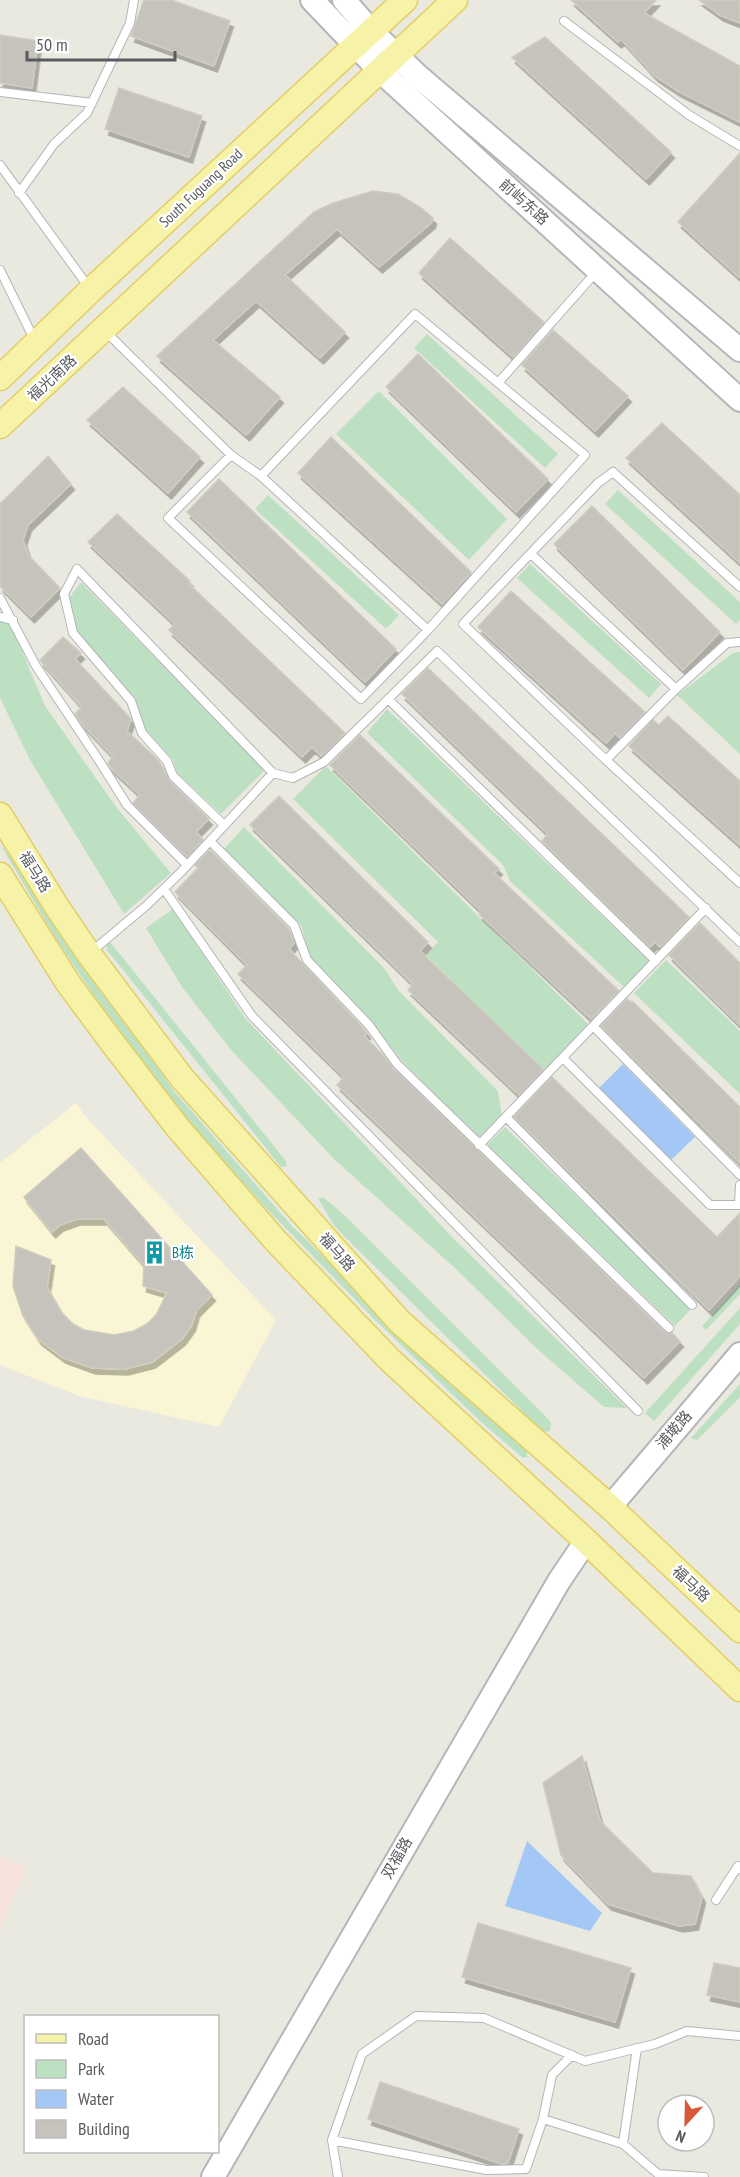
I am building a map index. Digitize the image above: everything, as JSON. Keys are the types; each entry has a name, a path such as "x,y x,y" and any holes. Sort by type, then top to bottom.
{"main road":[{"name":"前屿东路","path":"312,0 363,38 598,270 740,400"},
{"name":"前屿东路","path":"344,0 363,38"},
{"name":"South Fuguang Road","path":"0,378 91,290 405,0"},
{"path":"103,330 455,0"},
{"name":"前屿东路","path":"387,62 418,76 740,350"},
{"name":"福光南路","path":"4,425 103,330"},
{"name":"福马路","path":"0,815 89,954 182,1078 400,1322 609,1507 740,1630"},
{"name":"福马路","path":"0,875 68,983 147,1088 221,1179 275,1240 390,1360 740,1689"},
{"name":"浦墘路","path":"609,1507 740,1354"},
{"name":"双福路","path":"213,2177 541,1612 586,1542"}],"lane":[{"path":"19,193 54,144 87,113 130,23 134,0"},
{"path":"564,21 689,115 740,146"},
{"path":"0,92 92,103"},
{"path":"0,165 91,290"},
{"path":"0,270 36,344"},
{"path":"498,383 598,270"},
{"path":"231,455 168,518 362,699 428,630 585,455 415,314 261,476"},
{"path":"103,330 231,455 261,476 428,630"},
{"path":"740,587 613,472 598,483 463,624 740,883"},
{"path":"531,554 676,689"},
{"path":"224,825 173,776 167,761 142,733 131,701 73,633 64,594 77,569 273,773 293,778 324,762 437,651 740,942"},
{"path":"0,598 36,666 127,805 187,865"},
{"path":"0,617 13,620"},
{"path":"606,760 676,689 727,643 740,642"},
{"path":"388,699 656,961"},
{"path":"89,954 164,889 273,773"},
{"path":"210,841 294,925 307,960 369,1025 397,1064 669,1328"},
{"path":"164,889 252,1016 638,1411"},
{"path":"480,1145 706,908"},
{"path":"593,1026 740,1175"},
{"path":"564,1059 710,1205 739,1204 740,1185"},
{"path":"506,1117 692,1305"},
{"path":"716,1900 739,1866"},
{"path":"338,2177 332,2140 362,2054 416,2016 484,2018 585,2061 637,2048 687,2031 740,2036"},
{"path":"623,2144 637,2048"},
{"path":"332,2140 486,2170 526,2173 543,2119 552,2075 572,2055"},
{"path":"543,2119 623,2144 658,2174 704,2177"}],"shaded area":[{"path":"76,1103 86,1117 276,1320 219,1427 79,1396 0,1365 0,1163"},
{"path":"0,1856 27,1867 0,1930"}],"green space":[{"path":"427,334 558,454 545,468 414,348"},
{"path":"379,391 507,519 469,560 336,434"},
{"path":"618,490 740,602 740,620 736,624 605,504"},
{"path":"268,495 399,615 386,629 255,509"},
{"path":"530,564 661,684 649,698 517,578"},
{"path":"81,582 265,770 221,814 177,773 173,760 145,729 135,698 77,633 69,598"},
{"path":"0,621 10,622 45,706 117,808 171,873 124,914 30,760 0,698"},
{"path":"740,652 740,754 677,695 733,653"},
{"path":"387,709 649,961 624,987 510,881 503,865 367,733"},
{"path":"326,766 590,1026 545,1072 426,955 438,942 293,799"},
{"path":"244,827 385,969 398,990 498,1091 502,1116 479,1140 402,1061 375,1026 310,959 301,925 223,850"},
{"path":"0,844 27,878 174,1091 292,1226 527,1450 527,1457 523,1458 481,1422 375,1320 265,1207 178,1110 122,1037 56,939"},
{"path":"173,909 245,1018 453,1238 627,1408 604,1407 535,1347 457,1270 334,1159 231,1050 182,987 146,928"},
{"path":"106,943 111,943 285,1160 287,1166 281,1167 107,950"},
{"path":"666,960 740,1031 740,1094 634,993"},
{"path":"505,1127 692,1308 675,1326 487,1145"},
{"path":"318,1198 324,1198 341,1212 551,1422 550,1431 545,1432 529,1418 344,1236 333,1224"},
{"path":"740,1285 740,1294 706,1330 702,1326"},
{"path":"740,1308 740,1324 654,1421 645,1413"},
{"path":"740,1384 740,1397 697,1440 691,1438"}],"water":[{"path":"623,1064 695,1137 670,1161 598,1089"},
{"path":"527,1841 602,1913 590,1931 505,1906"}],"building":[{"path":"144,0 171,0 230,21 214,66 131,36"},
{"path":"571,0 656,0 644,13 740,66 740,122 678,91 655,76 621,39 618,42"},
{"path":"699,0 740,0 740,23 720,15"},
{"path":"0,35 38,41 32,88 0,83"},
{"path":"545,37 671,152 646,179 512,57"},
{"path":"119,88 202,116 189,157 105,129"},
{"path":"740,153 740,278 678,222"},
{"path":"373,191 398,194 420,207 433,218 432,222 379,267 337,229 285,275 345,332 320,358 256,301 213,340 280,397 246,435 157,356 314,212 333,203"},
{"path":"450,238 544,322 513,357 419,273"},
{"path":"553,330 628,396 595,431 522,365"},
{"path":"418,354 548,479 516,512 386,387"},
{"path":"123,387 200,457 168,493 87,420"},
{"path":"662,423 740,495 740,563 626,458"},
{"path":"331,437 471,572 442,604 298,473"},
{"path":"48,456 71,484 28,525 23,540 28,555 60,588 31,617 0,586 0,504"},
{"path":"219,479 396,649 365,682 187,512"},
{"path":"592,506 720,632 683,670 554,544"},
{"path":"117,514 190,581 188,583 345,733 321,756 312,747 302,757 169,630 175,624 88,542"},
{"path":"511,591 645,712 620,738 615,733 606,743 478,627"},
{"path":"63,637 81,653 75,659 131,719 127,731 159,761 169,780 209,819 196,832 203,840 187,857 133,803 140,795 111,768 108,763 113,756 75,714 82,707 40,660"},
{"path":"428,668 689,917 660,947 655,942 650,947 542,841 548,834 402,694"},
{"path":"668,716 740,781 740,845 629,746 653,720 659,725"},
{"path":"360,735 499,869 494,873 619,991 591,1019 479,914 481,911 330,765"},
{"path":"279,796 428,942 420,951 543,1069 519,1095 408,990 413,984 250,825"},
{"path":"210,850 289,929 294,943 289,949 364,1029 367,1033 364,1036 393,1068 665,1332 672,1333 680,1341 644,1378 337,1085 344,1077 238,974 247,965 175,892 198,868 195,865"},
{"path":"700,923 740,963 740,1025 669,955"},
{"path":"627,999 632,1001 740,1107 740,1163 601,1026"},
{"path":"552,1077 717,1237 740,1213 740,1276 709,1310 514,1117"},
{"name":"B栋","path":"81,1148 212,1295 196,1311 192,1325 182,1339 152,1362 125,1369 92,1368 62,1357 38,1339 23,1316 13,1286 16,1246 51,1260 47,1287 62,1313 73,1324 84,1330 114,1335 134,1331 147,1324 156,1315 167,1293 143,1286 144,1265 104,1219 77,1219 60,1225 52,1232 24,1197"},
{"path":"582,1756 600,1821 653,1873 691,1876 702,1897 695,1924 679,1926 608,1904 561,1855 543,1783"},
{"path":"478,1923 631,1968 615,2022 462,1977"},
{"path":"714,1963 740,1968 740,2002 707,1995"},
{"path":"380,2082 519,2129 508,2163 502,2164 368,2119"}],"place":[{"name":"B栋","path":"154,1253"}]}
